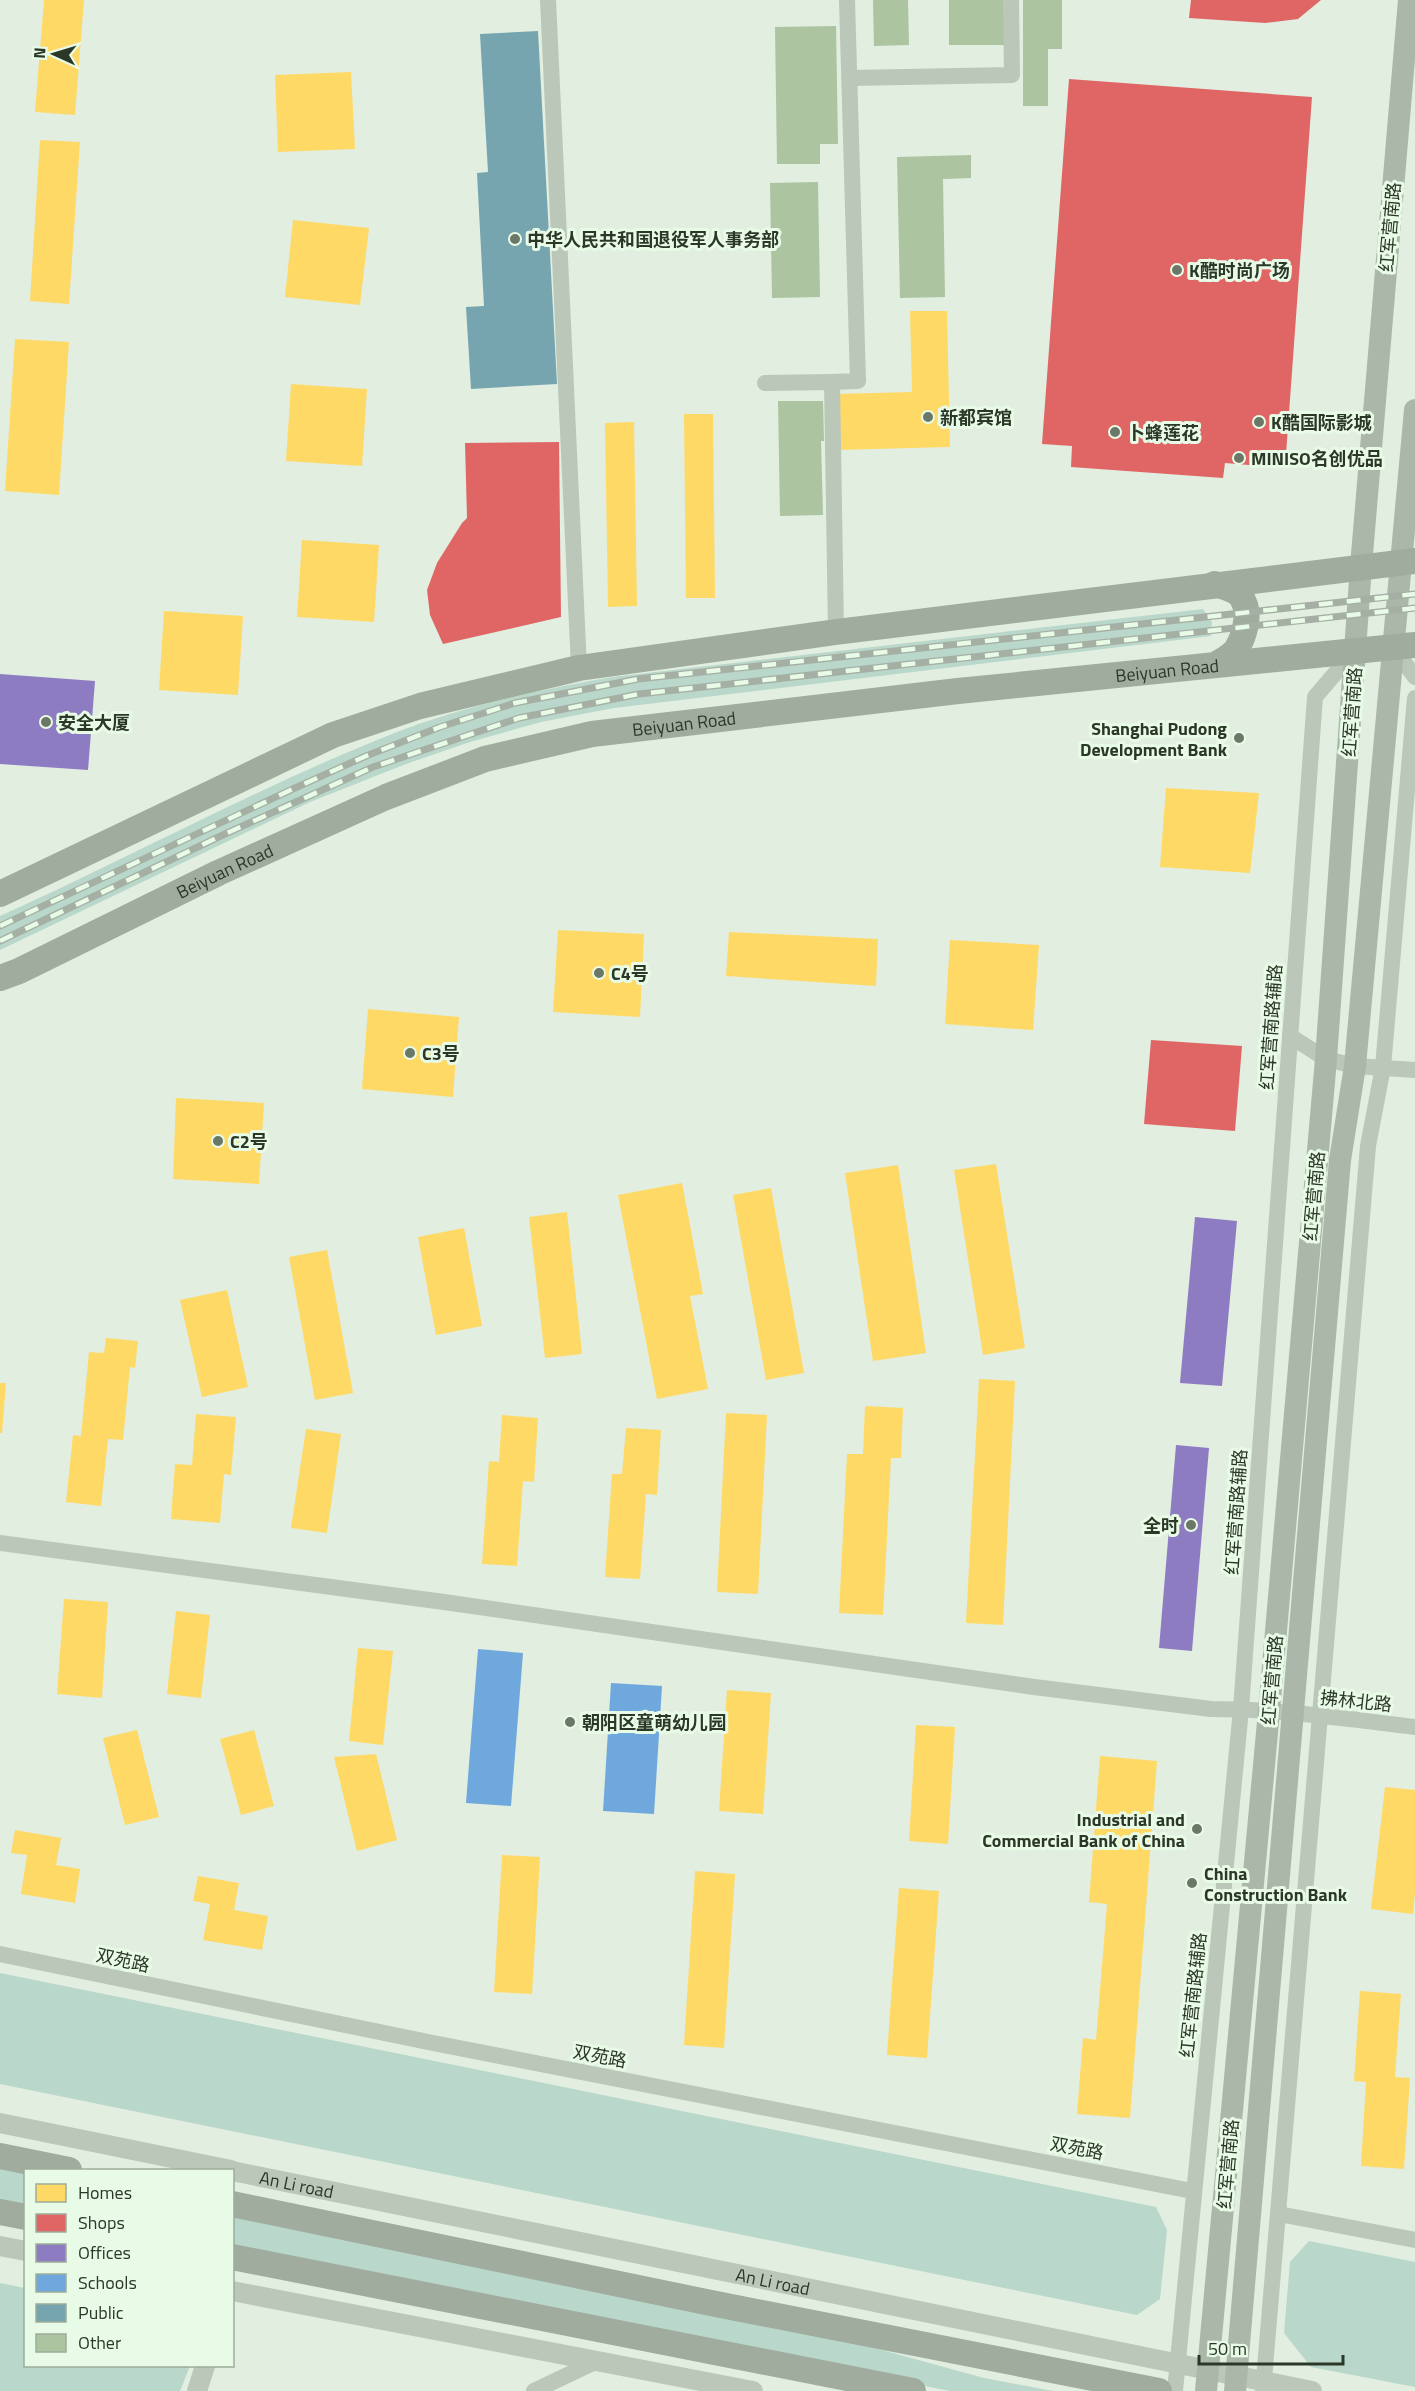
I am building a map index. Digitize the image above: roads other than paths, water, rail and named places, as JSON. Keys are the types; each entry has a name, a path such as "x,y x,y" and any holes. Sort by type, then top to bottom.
{"main road":[{"name":"红军营南路","path":"1235,2383 1361,566 1409,0"},
{"name":"红军营南路","path":"1208,2381 1340,1160 1355,1066 1384,735 1404,646 1408,561 1408,477 1415,410"},
{"path":"1368,478 1376,485 1386,488 1397,485 1408,477"},
{"path":"0,894 333,735 420,706 579,668 836,632 1408,561"},
{"path":"1215,584 1234,590 1243,600 1246,617 1244,634 1235,652 1217,664"},
{"name":"Beiyuan Road","path":"0,978 19,971 218,873 386,797 485,759 539,745 592,734 958,691 1356,649 1404,646"},
{"path":"1350,733 1367,727 1384,735"},
{"path":"0,2156 64,2169"},
{"name":"An Li road","path":"234,2204 1159,2391"},
{"path":"0,2212 24,2217"},
{"path":"234,2258 913,2391"}],"street":[{"path":"548,0 579,668"},
{"path":"765,383 858,381 848,0"},
{"path":"850,78 1012,75 1011,0"},
{"path":"832,382 836,632"},
{"path":"1404,646 1415,677"},
{"name":"红军营南路辅路","path":"1175,2391 1192,2191 1241,1709 1315,697 1356,649"},
{"path":"1263,2386 1368,1146 1383,1067 1415,698"},
{"path":"1290,1036 1326,1059 1355,1066 1415,1070"},
{"name":"拂林北路","path":"0,1544 444,1602 1034,1687 1211,1709 1241,1709 1321,1716 1415,1727"},
{"name":"双苑路","path":"0,1954 428,2042 1192,2191"},
{"name":"An Li road","path":"0,2123 222,2169"},
{"name":"An Li road","path":"234,2171 1177,2364 1208,2381 1312,2391"},
{"path":"1279,2214 1415,2240"},
{"path":"0,2246 24,2251"},
{"path":"234,2291 753,2391"},
{"path":"534,2391 597,2361"},
{"path":"197,2391 205,2367"}],"railway":[{"path":"0,926 366,756 440,727 515,703 638,679 1415,594"},
{"path":"0,941 225,834 373,767 519,718 639,694 1415,608"}],"place":[{"name":"中华人民共和国退役军人事务部","path":"515,239"},
{"name":"K酷时尚广场","path":"1177,270"},
{"name":"新都宾馆","path":"928,417"},
{"name":"K酷国际影城","path":"1259,422"},
{"name":"卜蜂莲花","path":"1115,432"},
{"name":"MINISO名创优品","path":"1239,458"},
{"name":"安全大厦","path":"46,722"},
{"name":"Shanghai Pudong Development Bank","path":"1239,738"},
{"name":"C4号","path":"599,973"},
{"name":"C3号","path":"410,1053"},
{"name":"C2号","path":"218,1141"},
{"name":"全时","path":"1191,1525"},
{"name":"朝阳区童萌幼儿园","path":"570,1722"},
{"name":"Industrial and Commercial Bank of China","path":"1197,1829"},
{"name":"China Construction Bank","path":"1192,1883"}]}
